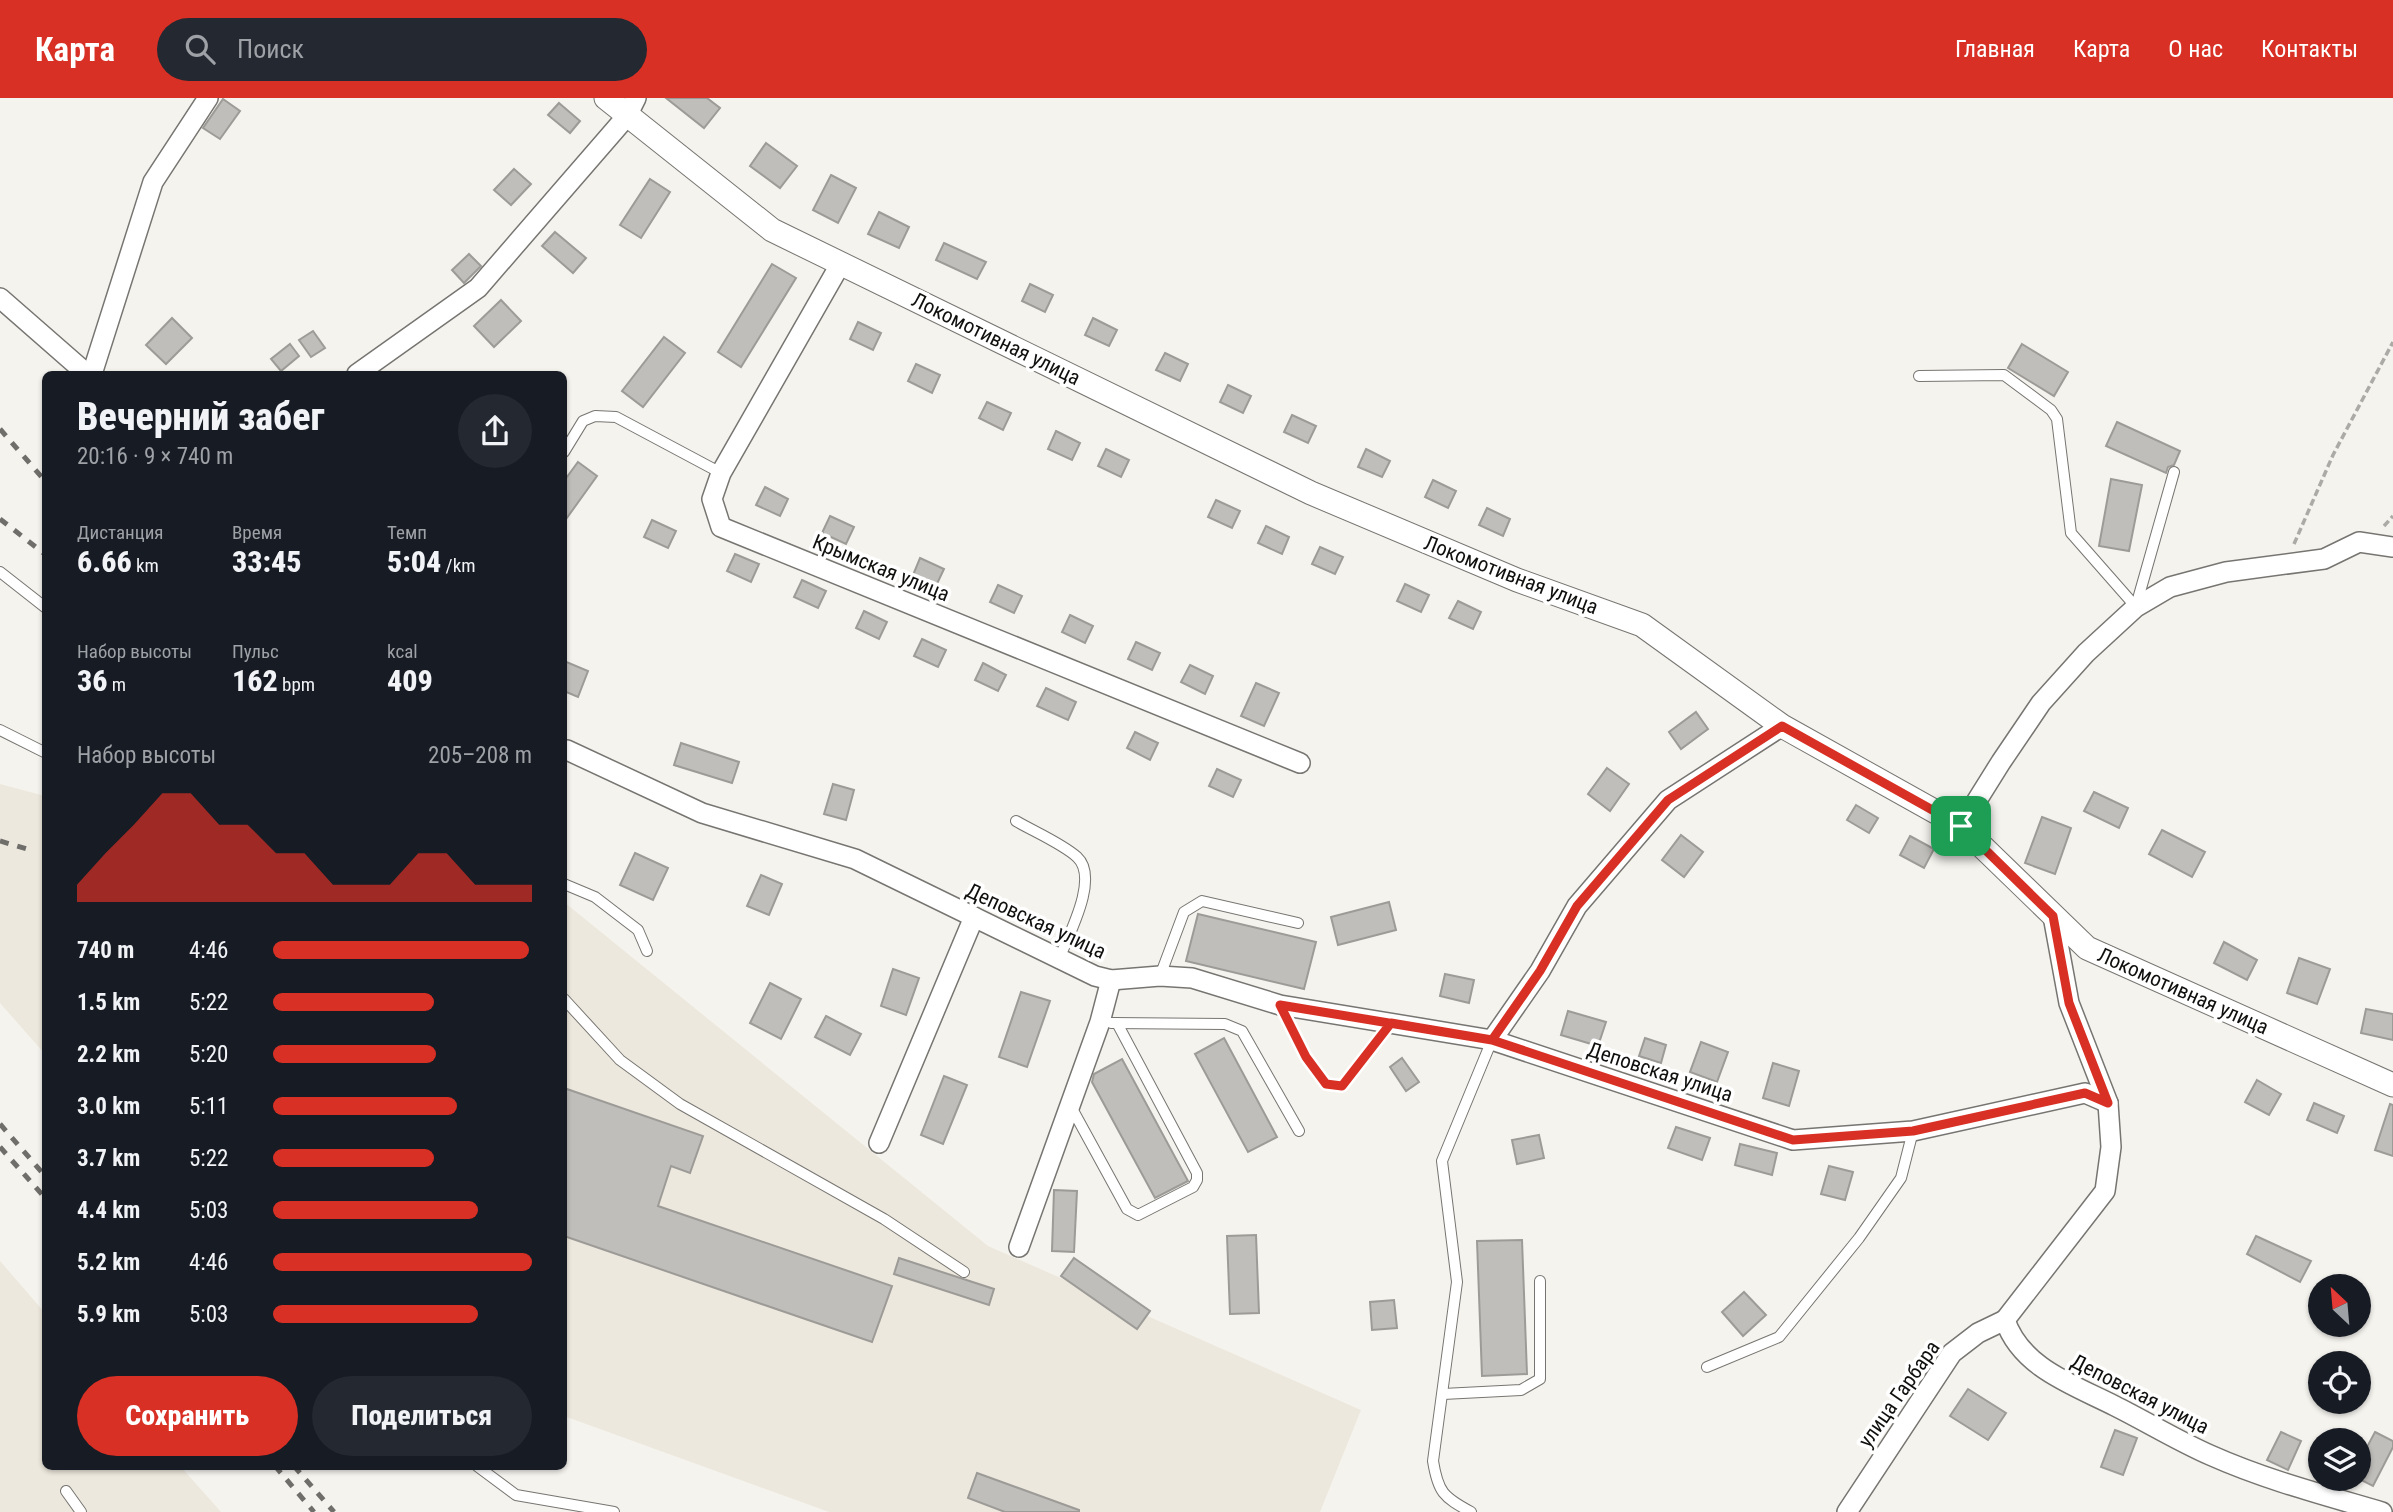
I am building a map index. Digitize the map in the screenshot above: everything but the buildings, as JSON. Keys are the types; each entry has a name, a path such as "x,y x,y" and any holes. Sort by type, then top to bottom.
{"street":[{"path":"93,371 153,182 208,98"},
{"name":"Локомотивная улица","path":"606,98 631,107 772,230 1311,493 1517,580 1642,625 1782,726 1961,826 2087,948 2393,1085"},
{"path":"361,371 478,288 631,107"},
{"name":"Крымская улица","path":"841,263 722,473 712,499 721,527 1300,763"},
{"path":"0,298 84,371"},
{"path":"1961,826 2041,703 2086,653 2136,607 2170,587 2227,572 2324,559 2359,542 2393,547"},
{"path":"1492,1040 1540,971 1577,906 1668,800 1782,726"},
{"name":"Деповская улица","path":"567,750 702,813 855,859 1095,976 1111,980 1160,976 1192,978 1280,1005 1492,1040 1793,1140 1913,1131 2085,1093 2108,1103"},
{"path":"2006,1320 2105,1191 2111,1147 2108,1103 2069,1003 2053,916"},
{"path":"879,1143 974,918"},
{"path":"1019,1247 1070,1105 1109,1023 1111,980"},
{"name":"Деповская улица","path":"2006,1320 2011,1337 2049,1373 2210,1455 2299,1489 2382,1512"},
{"name":"улица Гарбара","path":"1847,1512 1952,1353 1978,1333 2006,1320"}],"lane":[{"path":"1919,376 2004,375 2051,410 2057,419 2071,533 2136,607"},
{"path":"567,448 583,421 595,416 616,417 722,473"},
{"path":"2136,607 2174,472"},
{"path":"0,572 42,605"},
{"path":"0,730 42,751"},
{"path":"1016,821 1079,858 1086,873 1082,902 1059,959"},
{"path":"567,885 595,897 638,930 647,951"},
{"path":"1160,976 1184,912 1202,901 1298,923"},
{"path":"567,1002 620,1060 680,1104 884,1219 964,1272"},
{"path":"1280,1005 1306,1057 1326,1084 1342,1086 1391,1023"},
{"path":"1070,1105 1127,1209 1138,1215 1193,1187 1197,1173 1109,1023"},
{"path":"1109,1023 1225,1024 1242,1031 1299,1131"},
{"path":"1471,1512 1455,1503 1437,1486 1433,1461 1457,1282 1441,1161 1492,1040"},
{"path":"1707,1367 1779,1337 1859,1238 1901,1178 1913,1131"},
{"path":"1443,1394 1521,1390 1540,1379 1540,1281"},
{"path":"482,1470 516,1496 614,1512"},
{"path":"66,1490 81,1512"}],"path":[{"path":"2284,565 2333,455 2393,342"}],"shaded area":[{"path":"0,784 42,795 42,1051 0,1003"},
{"path":"567,904 988,1246 1361,1410 1320,1512 829,1512 567,1417"},
{"path":"0,1261 42,1310 42,1470 184,1470 221,1512 0,1512"}],"railway":[{"path":"0,429 42,477"},
{"path":"0,519 42,552"},
{"path":"0,841 34,851"},
{"path":"0,1124 42,1172"},
{"path":"0,1147 42,1194"},
{"path":"278,1470 314,1512"},
{"path":"297,1470 334,1512"}],"route":[{"path":"1961,826 1782,726 1668,800 1577,906 1540,971 1492,1040 1391,1023 1280,1005 1306,1057 1326,1084 1342,1086 1391,1023 1492,1040 1793,1140 1913,1131 2085,1093 2108,1103 2069,1003 2053,916 1961,826"}]}
